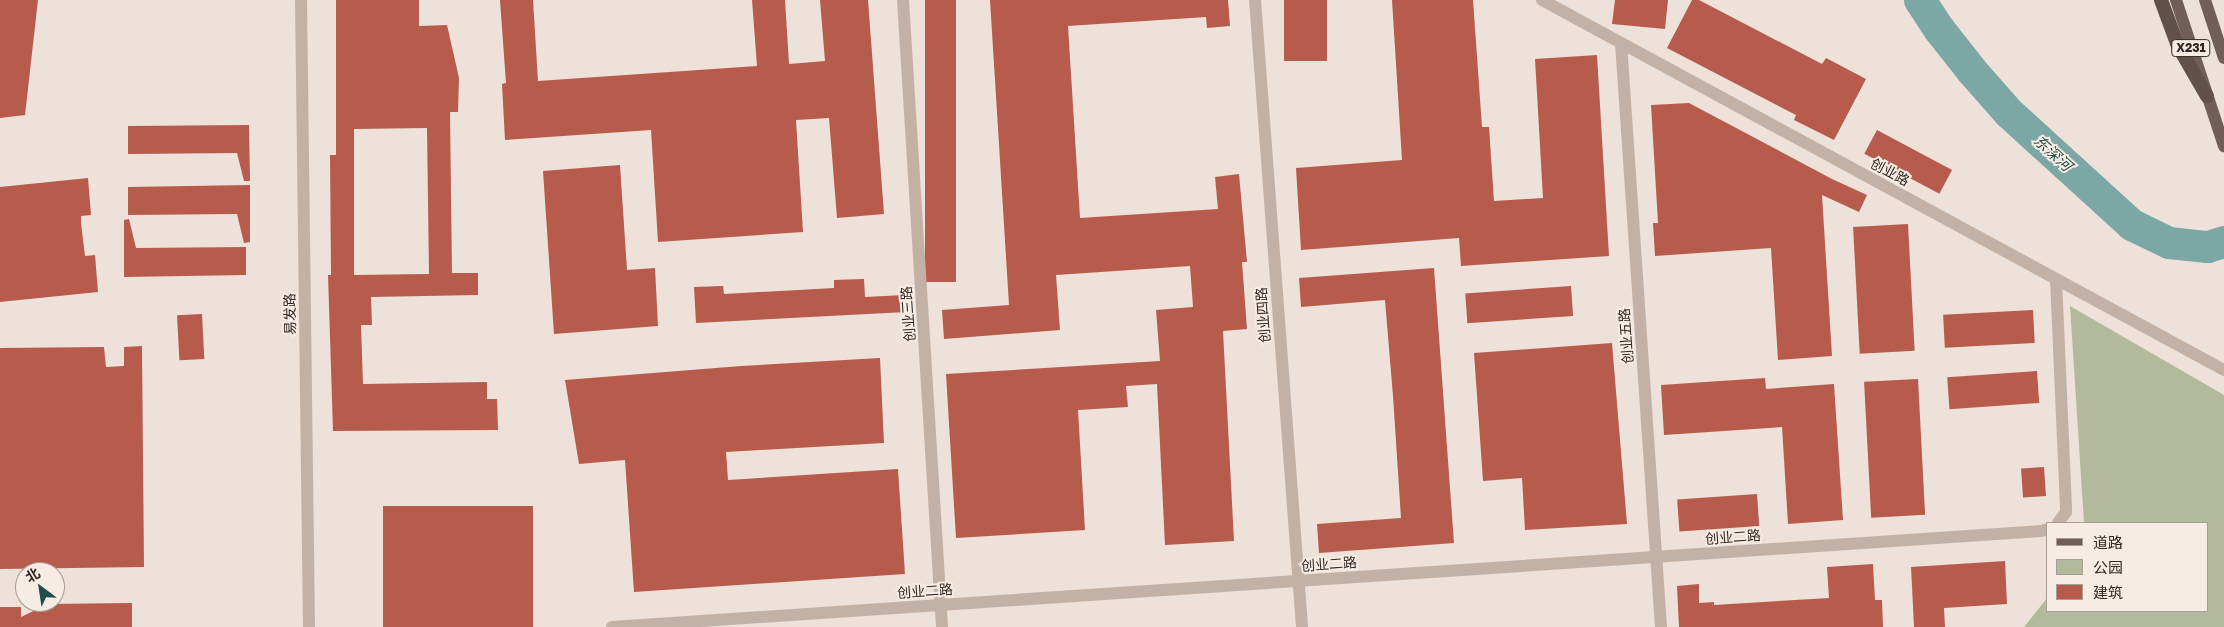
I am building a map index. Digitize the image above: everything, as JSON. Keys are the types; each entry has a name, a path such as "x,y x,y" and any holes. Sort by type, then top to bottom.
{"highway":[{"path":"2161,0 2178,46 2207,96"}],"main road":[{"name":"X231","path":"2176,0 2224,146"},
{"name":"X231","path":"2204,0 2224,58"}],"street":[{"name":"易发路","path":"301,0 309,627"},
{"name":"创业三路","path":"903,0 942,627"},
{"name":"创业四路","path":"1255,0 1302,627"},
{"name":"创业路","path":"1542,0 2224,370"},
{"name":"创业五路","path":"1621,43 1661,627"},
{"path":"2056,278 2066,512 2059,522"},
{"name":"创业二路","path":"612,627 2046,530"}],"green space":[{"path":"2070,306 2224,395 2224,627 2024,627 2046,600 2046,612 2209,612 2209,522 2084,522"}],"building":[{"path":"0,0 38,0 25,115 0,118"},
{"path":"336,0 419,0 419,26 447,25 459,78 458,112 450,112 452,273 478,273 478,295 371,297 372,325 361,325 363,384 487,382 487,399 497,399 498,430 333,431 328,275 331,275 330,155 336,155","holes":["427,128 429,274 354,275 354,129"]},
{"path":"500,0 533,0 538,81 757,66 752,0 785,0 789,64 825,61 820,0 868,0 884,214 837,218 829,118 796,120 803,232 658,242 651,130 505,140 502,84 506,83"},
{"path":"925,0 956,0 956,282 925,282"},
{"path":"990,0 1228,0 1230,26 1207,28 1206,17 1068,26 1080,218 1218,209 1215,177 1239,174 1247,262 1242,262 1247,329 1223,331 1234,541 1165,545 1157,384 1126,386 1128,407 1078,410 1085,530 956,538 946,374 1160,361 1156,310 1193,307 1190,266 1056,275 1060,330 944,339 942,310 1009,305"},
{"path":"1284,0 1327,0 1327,61 1284,61"},
{"path":"1392,0 1473,0 1482,127 1489,127 1494,201 1543,198 1535,59 1597,55 1609,256 1461,266 1459,238 1301,250 1296,168 1402,160"},
{"path":"1615,0 1668,0 1665,29 1612,24"},
{"path":"1692,0 1699,0 1822,64 1826,58 1866,79 1834,140 1794,120 1796,115 1667,48"},
{"path":"1689,103 1832,179 1867,195 1859,212 1822,195 1832,356 1778,360 1771,248 1655,256 1653,223 1658,223 1651,105"},
{"path":"249,125 250,181 244,181 237,153 128,154 128,126"},
{"path":"1877,130 1952,170 1939,194 1864,154"},
{"path":"620,165 627,270 655,268 658,326 554,334 543,171"},
{"path":"88,178 91,215 81,216 81,223 85,256 95,255 98,292 0,302 0,187"},
{"path":"250,185 250,242 244,243 237,214 128,215 128,187"},
{"path":"129,219 136,248 246,247 246,275 124,277 124,220"},
{"path":"1908,224 1915,351 1860,354 1853,227"},
{"path":"1434,268 1454,543 1319,553 1317,524 1401,518 1393,396 1385,300 1301,307 1299,278"},
{"path":"864,279 865,297 905,295 906,312 696,323 694,287 723,286 724,294 834,288 834,280"},
{"path":"1571,286 1573,316 1467,323 1465,293"},
{"path":"2033,310 2035,343 1945,348 1943,315"},
{"path":"202,314 204,359 179,360 177,315"},
{"path":"1612,343 1627,524 1525,530 1522,478 1483,481 1474,353"},
{"path":"142,346 144,567 65,568 65,562 15,562 15,569 0,569 0,348 104,347 106,367 124,366 124,347"},
{"path":"880,358 884,443 726,452 728,480 898,469 905,574 634,592 625,460 579,464 565,380 741,366"},
{"path":"2037,371 2039,403 1949,409 1947,377"},
{"path":"1765,378 1766,389 1834,384 1843,520 1788,524 1782,427 1664,435 1661,385"},
{"path":"1918,379 1925,515 1871,518 1864,382"},
{"path":"2044,467 2046,496 2023,498 2021,469"},
{"path":"1757,494 1759,526 1679,532 1677,500"},
{"path":"383,506 533,506 533,627 383,627"},
{"path":"2005,561 2007,604 1944,608 1945,627 1914,627 1911,567"},
{"path":"1873,564 1875,600 1882,600 1883,627 1679,627 1677,586 1699,584 1699,603 1714,602 1714,605 1829,598 1827,567"},
{"path":"132,603 132,627 0,627 0,607 15,607 15,612 21,612 21,617 31,612 65,612 65,604"}],"waterway":[{"name":"东深河","path":"1920,0 1939,29 1972,71 2009,113 2132,225 2169,243 2208,247 2224,242"}]}
